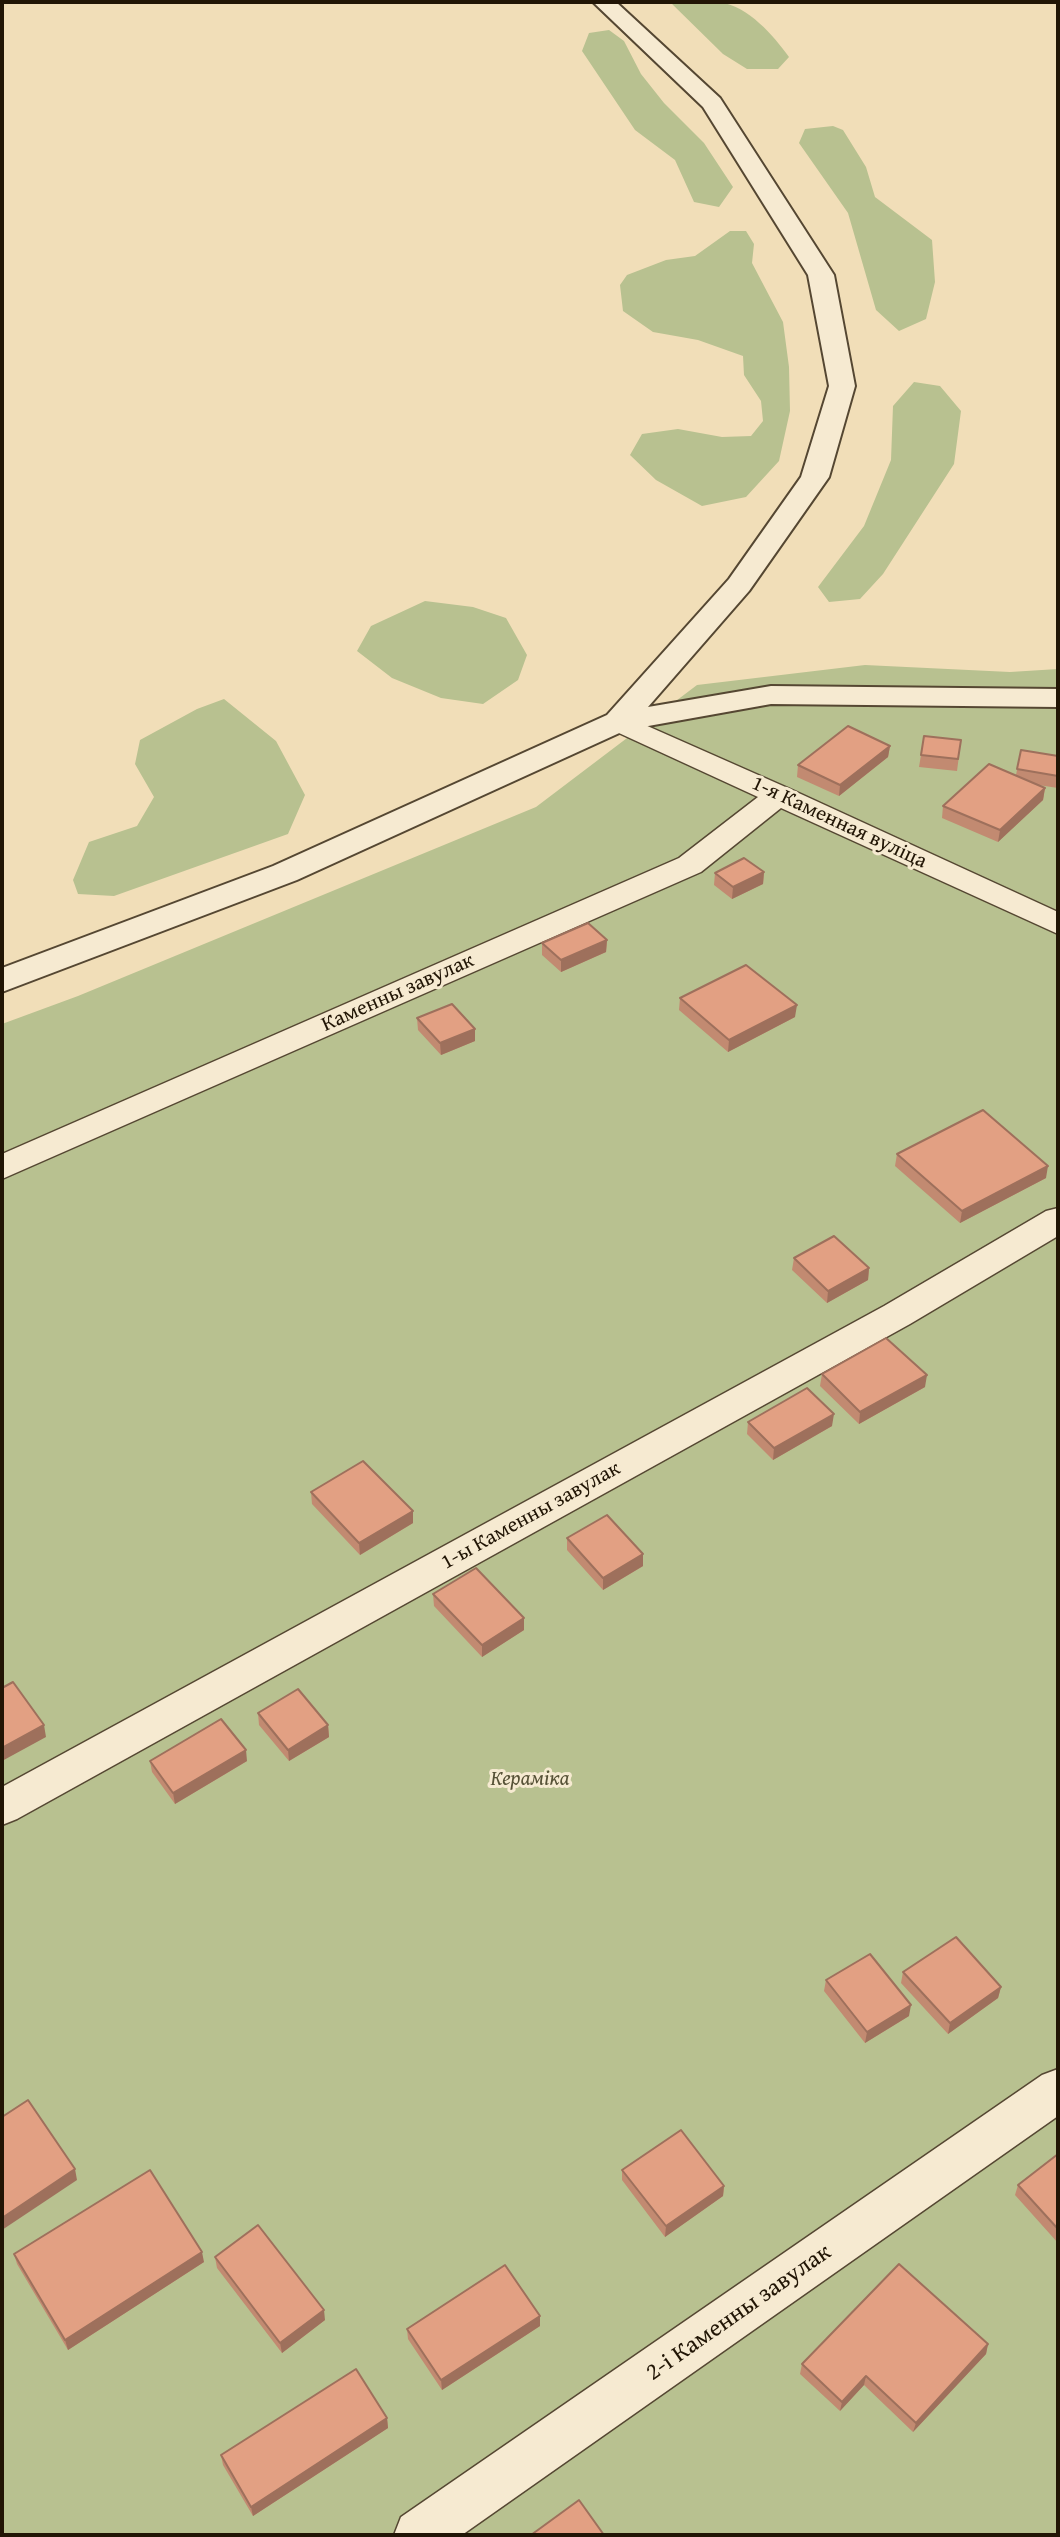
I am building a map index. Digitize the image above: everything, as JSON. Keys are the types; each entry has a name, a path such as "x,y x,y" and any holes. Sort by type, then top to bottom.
{"street":[{"path":"604,2 712,103 821,275 842,386 815,477 739,585 618,722"},
{"path":"2,981 285,873 618,722 771,695 1058,698"}],"lane":[{"name":"1-я Каменная вуліца","path":"618,722 1058,924"},
{"name":"Каменны завулак","path":"2,1167 690,865 780,795"},
{"name":"1-ы Каменны завулак","path":"2,1807 884,1321 1058,1220"},
{"name":"2-і Каменны завулак","path":"419,2535 1058,2090"}],"green space":[{"path":"714,1 731,5 759,23 789,57 778,69 747,69 723,54 670,2"},
{"path":"609,30 624,41 641,74 664,103 704,143 733,187 719,207 694,202 675,160 635,130 582,51 589,33"},
{"path":"833,126 843,130 866,167 875,197 932,240 935,282 926,319 899,331 876,310 848,213 799,143 805,129"},
{"path":"730,231 746,231 754,244 752,263 783,322 789,367 790,411 779,461 746,497 702,506 656,480 630,455 642,434 678,429 722,437 751,436 763,421 761,401 744,375 743,356 698,340 653,332 623,311 620,285 627,275 666,260 695,256"},
{"path":"914,382 940,386 961,411 954,464 883,574 860,599 829,602 818,587 864,526 891,460 893,406"},
{"path":"425,601 473,607 506,618 527,655 518,680 483,704 441,698 392,678 357,651 371,626"},
{"name":"Кераміка","path":"865,665 1010,672 1058,669 1058,2535 2,2535 2,1024 78,996 536,807 697,685"},
{"path":"224,699 276,741 305,795 288,834 114,896 78,894 73,880 89,842 137,826 154,797 135,764 140,740 197,709"}],"building":[{"path":"848,726 890,746 840,785 798,765"},
{"path":"924,736 961,740 958,759 921,755"},
{"path":"1021,750 1058,756 1058,776 1017,769"},
{"path":"989,764 1045,788 1000,830 943,806"},
{"path":"744,858 764,872 733,887 715,873"},
{"path":"588,923 607,940 561,960 542,943"},
{"path":"746,965 797,1005 729,1040 680,998"},
{"path":"452,1004 475,1029 440,1043 417,1018"},
{"path":"983,1110 1048,1166 962,1211 897,1154"},
{"path":"834,1236 869,1268 828,1291 794,1258"},
{"path":"886,1338 927,1375 860,1412 822,1374"},
{"path":"807,1388 834,1414 774,1448 748,1422"},
{"path":"363,1461 413,1511 359,1543 311,1492"},
{"path":"607,1515 643,1554 603,1578 567,1538"},
{"path":"476,1568 524,1618 482,1645 433,1594"},
{"path":"13,1682 44,1725 2,1748 2,1688"},
{"path":"298,1689 328,1725 288,1750 258,1713"},
{"path":"221,1719 246,1750 173,1793 150,1761"},
{"path":"956,1937 1001,1987 950,2023 903,1972"},
{"path":"870,1954 911,2005 867,2032 826,1980"},
{"path":"28,2100 75,2169 2,2218 2,2117"},
{"path":"681,2130 724,2186 666,2226 622,2170"},
{"path":"1058,2154 1058,2229 1018,2185"},
{"path":"150,2170 202,2252 65,2340 14,2254"},
{"path":"258,2225 324,2310 280,2343 215,2257"},
{"path":"899,2264 988,2344 916,2423 866,2376 842,2402 802,2364"},
{"path":"505,2265 540,2316 441,2380 407,2329"},
{"path":"356,2369 387,2418 251,2507 221,2455"},
{"path":"579,2500 604,2535 531,2535"}]}
